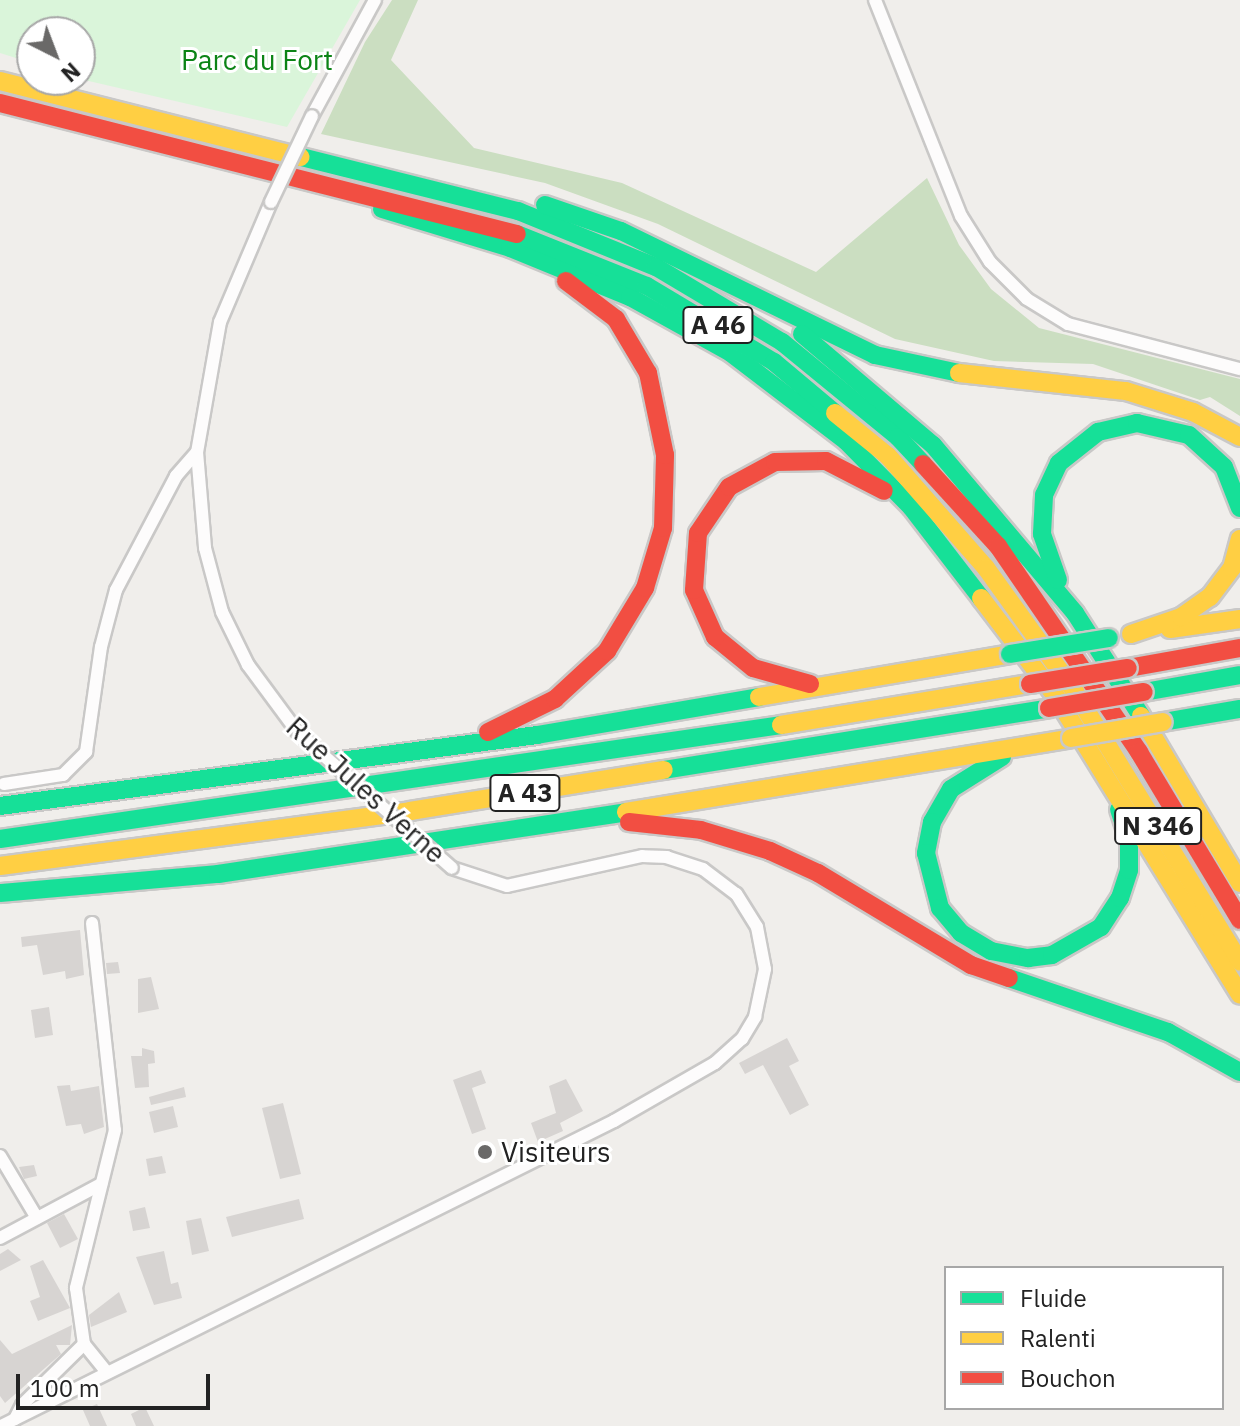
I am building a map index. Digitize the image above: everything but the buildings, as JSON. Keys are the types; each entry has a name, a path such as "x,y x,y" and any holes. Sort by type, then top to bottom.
{"highway":[{"name":"A 46","path":"0,81 136,119 329,161 470,196 566,228 656,267 782,342 861,403 949,489 1028,585 1098,688"},
{"name":"A 46","path":"0,103 414,203 521,234 602,265 733,334 842,415 922,492 1010,598 1075,692"},
{"path":"232,161 510,248 630,297 731,353 846,441 929,530 1046,683 1240,994"},
{"path":"329,161 511,195 621,231 875,355 951,372 1126,391 1193,412 1240,437"},
{"path":"451,744 527,715 594,665 626,624 645,588 665,512 660,420 634,345 597,301 510,248"},
{"path":"686,262 788,324 887,402 976,492 1075,613"},
{"path":"1240,508 1217,458 1177,429 1137,423 1087,437 1053,473 1041,517 1049,562 1075,613 1206,819 1240,883"},
{"path":"835,683 799,683 768,675 735,657 715,637 699,608 692,580 695,543 706,514 729,487 756,468 787,459 812,459 873,483 929,530"},
{"path":"1131,634 1203,603 1226,579 1240,539"},
{"path":"0,806 537,735 1131,634 1240,619"},
{"name":"A 43","path":"0,839 575,759 1240,648"},
{"name":"A 43","path":"0,866 410,811 1240,675"},
{"name":"N 346","path":"1098,688 1240,920"},
{"name":"N 346","path":"1075,692 1240,962"},
{"path":"0,893 218,874 540,828 1240,709"},
{"path":"1046,742 965,776 932,822 926,860 931,889 947,917 970,940 1004,956 1028,958 1063,951 1101,927 1125,888 1130,852 1106,779"},
{"path":"1206,819 1240,864"},
{"path":"540,828 655,823 748,842 818,873 971,965 1168,1032 1240,1072"}],"street":[{"name":"Rue Jules Verne","path":"1,1426 106,1371 614,1121 715,1063 742,1039 755,1017 765,969 757,927 730,887 703,869 667,857 642,856 507,886 452,868 299,734 257,680 222,612 205,548 197,452 220,322 312,116 375,0"},
{"path":"875,0 961,216 990,262 1027,299 1068,324 1240,369"},
{"path":"4,784 63,775 86,752 101,647 116,590 176,476 197,452"},
{"path":"92,923 115,1110 76,1288 84,1344 106,1371"},
{"path":"0,1156 37,1218"},
{"path":"0,1238 101,1184"},
{"path":"15,1419 22,1405 84,1344"}],"green space":[{"name":"Parc du Fort","path":"0,0 360,0 287,127 96,83 96,16 16,16 16,58 0,53"},
{"path":"392,0 418,0 391,60 474,148 622,183 816,272 927,178 959,245 991,289 1039,328 1240,379 1240,416 1210,397 1200,400 1093,364 994,361 895,339 658,224 545,183 321,134 365,42"}],"traffic: fast":[{"path":"301,157 518,211 656,267 782,342 898,437 923,464"},
{"path":"545,205 621,231 875,355 959,373"},
{"path":"382,209 510,248 630,297 731,353 846,441 911,507 981,598"},
{"path":"517,234 647,286 774,362 835,413"},
{"path":"802,334 933,445 1075,613 1141,716"},
{"path":"1058,580 1042,534 1044,495 1059,463 1098,432 1137,423 1189,435 1224,467 1240,508"},
{"path":"1010,654 1109,638"},
{"path":"1144,692 1240,675"},
{"path":"0,806 537,735 759,697"},
{"path":"664,770 1049,708"},
{"path":"1163,722 1240,709"},
{"path":"0,839 781,725"},
{"path":"1002,757 951,789 932,822 926,853 940,908 961,933 991,951 1028,958 1052,955 1101,927 1120,898 1129,870 1129,840 1119,810"},
{"path":"0,893 218,874 626,812"},
{"path":"1009,978 1168,1032 1240,1072"}],"traffic: slow":[{"path":"0,81 301,157"},
{"path":"959,373 1126,391 1193,412 1240,437"},
{"path":"835,413 888,456 986,568 1075,692 1240,962"},
{"path":"1131,634 1181,617 1210,597 1232,568 1240,539"},
{"path":"981,598 1055,695 1240,994"},
{"path":"1170,629 1240,619"},
{"path":"759,697 1010,654"},
{"path":"781,725 1030,684"},
{"path":"1141,716 1240,883"},
{"path":"1071,738 1163,722"},
{"path":"626,812 1071,738"},
{"path":"0,866 410,811 664,770"}],"traffic: jam":[{"path":"0,103 517,234"},
{"path":"488,732 555,699 607,651 645,588 663,528 665,455 648,373 616,319 566,281"},
{"path":"810,684 753,668 715,637 694,590 698,533 729,487 775,462 826,461 884,491"},
{"path":"923,464 998,546 1139,752 1240,920"},
{"path":"1128,668 1240,648"},
{"path":"1030,684 1128,668"},
{"path":"1049,708 1144,692"},
{"path":"629,822 701,830 770,851 818,873 971,965 1009,978"}],"place":[{"name":"Visiteurs","path":"485,1152"}]}
